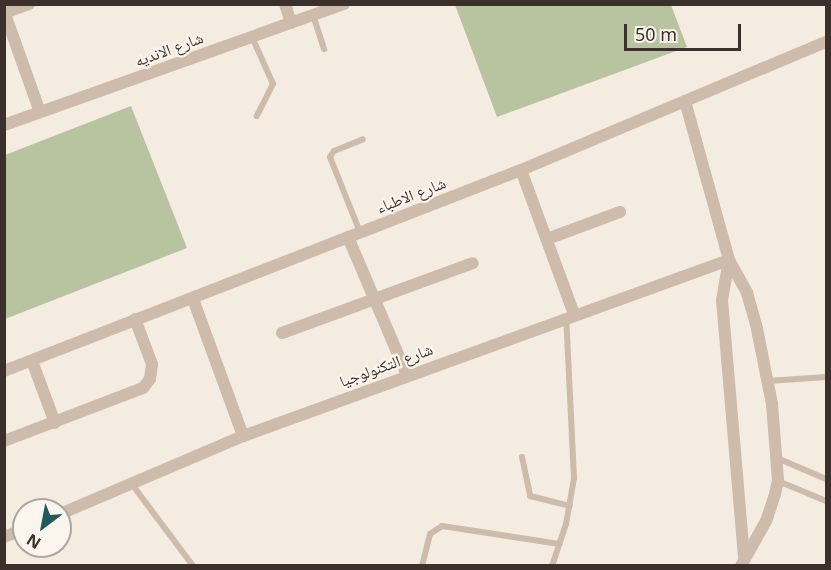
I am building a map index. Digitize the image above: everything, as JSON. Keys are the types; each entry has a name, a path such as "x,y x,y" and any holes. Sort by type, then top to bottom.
{"street":[{"path":"28,4 5,12 40,112"},
{"path":"285,4 291,23"},
{"name":"شارع الانديه","path":"4,125 344,4"},
{"name":"شارع الاطباء","path":"4,371 521,171 826,42"},
{"path":"685,100 729,260 747,293 768,381 778,480 766,521 742,561"},
{"path":"521,171 547,239 570,315"},
{"path":"547,239 620,212"},
{"path":"348,237 407,375"},
{"path":"729,260 722,300 742,561"},
{"name":"شارع التكنولوجيا","path":"72,509 243,436 570,315 729,260"},
{"path":"282,333 472,263"},
{"path":"193,299 243,436"},
{"path":"4,441 138,391 147,384 152,364 135,319"},
{"path":"32,360 55,423"}],"lane":[{"path":"313,15 324,49"},
{"path":"251,37 273,84 257,116"},
{"path":"360,232 330,157 334,152 363,139"},
{"path":"552,566 570,506 574,463 570,315"},
{"path":"768,381 799,376 815,379 826,377"},
{"path":"815,379 826,386"},
{"path":"522,458 530,496 570,506"},
{"path":"777,458 826,479"},
{"path":"778,480 826,501"},
{"path":"131,483 193,566"},
{"path":"422,566 430,534 442,526 560,544"}],"green space":[{"path":"455,5 671,5 687,47 497,117"},
{"path":"131,106 187,248 5,319 5,155"}]}
